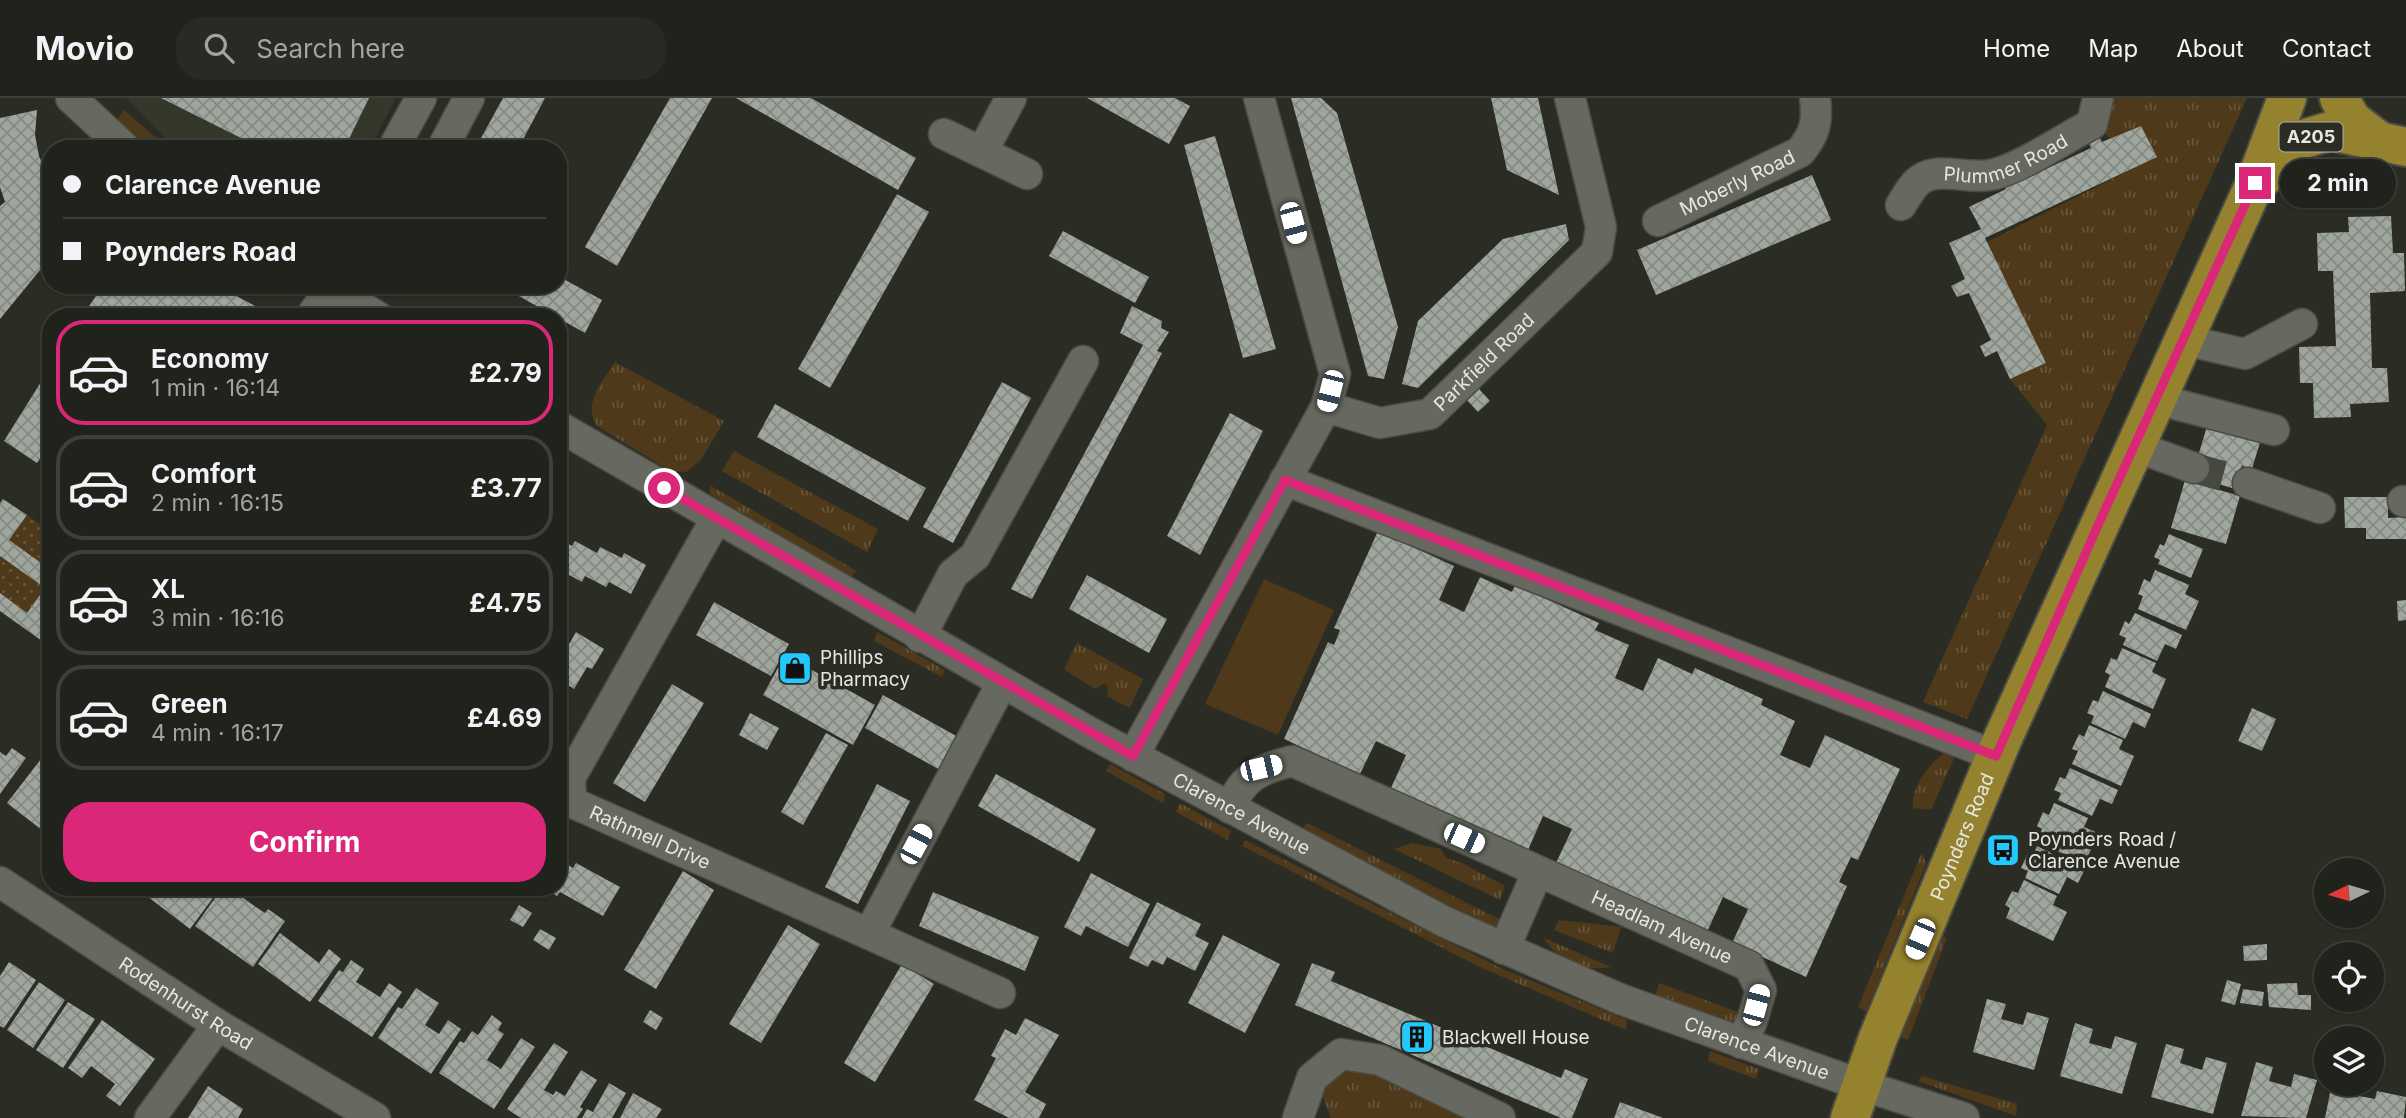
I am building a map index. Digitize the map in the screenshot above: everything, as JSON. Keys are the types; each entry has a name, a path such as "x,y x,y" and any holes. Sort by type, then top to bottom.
{"highway":[{"name":"Poynders Road","path":"1855,1102 1996,756 2255,183 2287,98"},
{"name":"A205","path":"2339,98 2351,120 2395,146"},
{"name":"A205","path":"2255,183 2268,174 2290,143 2330,131 2395,146"}],"street":[{"path":"71,98 116,140"},
{"path":"398,140 421,98"},
{"path":"447,140 469,98"},
{"path":"982,152 1012,98"},
{"path":"1133,756 1326,407 1335,374 1259,98"},
{"name":"Parkfield Road","path":"1326,407 1380,423 1430,414 1597,252 1601,227 1570,98"},
{"name":"Moberly Road","path":"1658,221 1800,152 1814,135 1817,114 1815,98"},
{"name":"Plummer Road","path":"1901,205 1910,189 1922,179 1944,172 1971,179 1997,173 2092,124 2098,98"},
{"path":"944,134 1027,174"},
{"path":"340,294 363,308"},
{"path":"2184,340 2245,354 2302,324"},
{"path":"920,637 953,574 975,556 1083,361"},
{"path":"2156,399 2274,430"},
{"name":"Clarence Avenue","path":"567,431 920,637 1133,756 1397,897 1504,949 1620,999 1741,1043 1855,1102 1964,1118"},
{"path":"2134,446 2194,468"},
{"path":"1285,480 1996,756"},
{"path":"2248,483 2320,508"},
{"name":"Rathmell Drive","path":"567,793 570,778 716,519"},
{"path":"869,934 1002,683"},
{"name":"Headlam Avenue","path":"1230,808 1237,791 1261,768 1292,761 1749,966 1761,990 1752,1021 1741,1043"},
{"name":"Rathmell Drive","path":"567,804 1000,993"},
{"path":"1504,949 1538,871"},
{"name":"Rodenhurst Road","path":"0,882 218,1026 375,1118"},
{"path":"150,1118 218,1026"},
{"path":"1301,1116 1312,1078 1341,1054 1380,1060 1500,1118"}],"shaded area":[{"path":"127,98 396,98 374,140 167,140"}],"green space":[{"path":"2110,98 2247,98 1967,719 1923,702 2047,425 2010,379 2046,363 1987,242 2156,157 2141,126 2110,139 2096,121"},
{"path":"124,110 159,140 141,140 117,120"},
{"path":"615,362 724,421 701,460 686,472 670,471 597,426 593,418 593,401"},
{"path":"734,451 878,529 867,552 722,471"},
{"path":"711,486 857,571 849,578 709,493"},
{"path":"27,515 42,526 42,564 9,540"},
{"path":"0,556 42,586 42,592 27,613 0,593"},
{"path":"1264,579 1334,610 1278,735 1205,704"},
{"path":"877,632 945,670 942,677 874,641"},
{"path":"1077,643 1143,679 1130,708 1107,696 1108,687 1104,683 1095,689 1064,669"},
{"path":"1947,750 1956,754 1931,810 1913,808 1918,783 1928,768"},
{"path":"1110,764 1165,794 1163,803 1106,771"},
{"path":"1180,803 1231,831 1228,840 1176,812"},
{"path":"1307,823 1515,927 1496,930 1302,829"},
{"path":"1245,840 1505,970 1627,1020 1626,1030 1482,968 1242,846"},
{"path":"1412,843 1441,849 1446,858 1462,863 1505,886 1500,900 1394,849"},
{"path":"1922,852 1926,864 1866,1012 1858,1007"},
{"path":"1559,920 1621,927 1613,953 1554,930"},
{"path":"1939,936 1947,938 1908,1040 1899,1037"},
{"path":"1544,938 1611,967 1590,968 1572,964 1557,954"},
{"path":"1659,983 1746,1015 1742,1025 1655,996"},
{"path":"1710,1051 1759,1069 1756,1079 1708,1061"},
{"path":"1358,1064 1485,1118 1331,1118 1321,1092 1331,1074"},
{"path":"1922,1076 2017,1104 2016,1116 1918,1081"}],"building":[{"path":"161,98 369,98 348,140 245,140"},
{"path":"503,98 545,98 523,140 480,140"},
{"path":"670,98 712,98 617,266 585,247"},
{"path":"736,98 811,98 916,158 898,190"},
{"path":"1087,98 1175,98 1190,106 1169,144"},
{"path":"1291,98 1321,98 1337,113 1398,327 1384,379 1368,376"},
{"path":"1491,98 1538,98 1559,195 1507,170"},
{"path":"37,110 35,135 42,163 42,268 0,319 0,206 5,202 0,187 0,118"},
{"path":"2141,126 2157,157 1985,238 2046,363 2010,379 1997,351 1985,357 1980,346 1991,340 1969,293 1957,297 1951,286 1965,279 1949,243 1981,229 1969,207 2006,189 2000,178 2012,172 2018,182 2091,148 2087,137 2097,132 2102,142"},
{"path":"1215,136 1276,349 1243,358 1184,145"},
{"path":"1812,175 1831,220 1656,295 1637,250"},
{"path":"897,194 929,212 830,388 798,369"},
{"path":"2391,216 2393,253 2404,253 2405,291 2370,293 2372,368 2387,368 2389,402 2350,404 2351,417 2314,418 2313,383 2300,383 2299,347 2336,346 2333,271 2318,271 2317,233 2349,232 2348,217"},
{"path":"1566,224 1569,240 1418,388 1402,384 1418,321 1503,239"},
{"path":"1063,231 1149,277 1135,303 1049,256"},
{"path":"567,281 602,300 585,333 567,323 567,308 540,308 515,294 567,294"},
{"path":"97,294 233,294 259,308 88,308"},
{"path":"1132,306 1162,321 1161,328 1169,332 1157,351 1162,353 1032,599 1011,589 1143,345 1120,333"},
{"path":"42,380 42,456 37,463 4,441"},
{"path":"1002,382 1031,398 953,543 923,527"},
{"path":"1479,389 1490,401 1478,412 1467,400"},
{"path":"775,404 926,488 908,521 757,437"},
{"path":"1230,413 1263,431 1200,555 1167,536"},
{"path":"2208,423 2261,439 2245,492 2192,476"},
{"path":"2185,480 2240,496 2226,544 2171,528"},
{"path":"2344,497 2388,497 2388,518 2406,517 2406,539 2366,539 2366,528 2345,528"},
{"path":"3,499 27,515 9,540 42,564 42,586 0,556 0,503"},
{"path":"1378,531 1454,566 1439,600 1464,612 1480,577 1512,592 1515,585 1599,623 1595,630 1629,645 1615,678 1643,691 1658,658 1692,674 1695,668 1763,699 1761,705 1795,721 1780,755 1810,768 1825,735 1900,769 1858,860 1851,857 1839,882 1847,886 1806,977 1732,943 1748,909 1723,897 1707,932 1556,863 1572,829 1543,816 1528,850 1421,808 1424,803 1391,788 1406,755 1376,741 1360,774 1284,739 1328,642 1334,645 1340,630 1334,628"},
{"path":"2169,534 2203,549 2191,578 2158,564 2160,560 2154,557 2160,544 2164,546"},
{"path":"575,541 597,553 600,547 622,558 624,553 646,565 631,594 609,582 606,587 585,576 582,582 567,574 567,543 572,546"},
{"path":"2155,570 2189,585 2185,594 2199,601 2186,630 2138,609 2143,596 2138,594 2144,579 2150,582"},
{"path":"1087,575 1167,619 1149,653 1069,609"},
{"path":"42,592 42,641 0,611 0,593 27,613"},
{"path":"2406,600 2406,620 2398,621 2397,601"},
{"path":"714,602 789,644 771,676 696,635"},
{"path":"2135,613 2182,635 2176,649 2165,644 2157,661 2123,645 2126,638 2119,635 2125,621 2129,624"},
{"path":"576,632 604,649 592,669 587,667 574,689 567,687 567,648"},
{"path":"2122,648 2156,663 2152,672 2166,679 2153,709 2105,687 2110,675 2105,672 2111,658 2117,660"},
{"path":"785,655 875,705 853,745 763,695"},
{"path":"672,684 704,703 645,802 613,783"},
{"path":"2103,691 2151,714 2145,728 2133,722 2125,739 2091,723 2094,716 2087,713 2093,700 2098,702"},
{"path":"883,695 958,737 940,770 865,728"},
{"path":"2252,708 2276,719 2262,751 2238,741"},
{"path":"750,713 779,728 767,750 739,735"},
{"path":"2089,725 2123,740 2119,749 2134,756 2121,786 2072,764 2078,751 2072,749 2079,734 2084,737"},
{"path":"826,733 848,745 803,825 781,812"},
{"path":"12,748 26,758 0,794 0,752 6,756"},
{"path":"41,759 42,760 42,830 7,803"},
{"path":"2070,768 2118,790 2112,804 2100,799 2092,816 2058,800 2061,793 2054,790 2060,777 2065,779"},
{"path":"996,774 1096,829 1079,862 978,806"},
{"path":"877,784 910,801 858,904 825,887"},
{"path":"2054,803 2088,818 2084,827 2098,833 2085,863 2036,842 2042,829 2037,826 2043,812 2049,815"},
{"path":"2037,846 2085,869 2078,883 2067,877 2059,894 2025,878 2028,871 2021,868 2027,855 2032,857"},
{"path":"576,863 620,887 603,916 567,896 567,864 573,868"},
{"path":"683,871 714,890 656,989 624,970"},
{"path":"1091,873 1150,904 1128,947 1086,926 1081,936 1064,927"},
{"path":"2024,880 2057,896 2053,905 2067,912 2053,941 2006,918 2010,908 2005,905 2012,891 2018,893"},
{"path":"933,892 1039,937 1025,971 919,926"},
{"path":"147,896 214,896 190,929"},
{"path":"217,896 243,896 265,913 268,909 285,921 253,967 195,926"},
{"path":"1157,902 1201,924 1195,936 1209,943 1195,971 1167,957 1163,965 1152,960 1148,967 1129,958"},
{"path":"519,905 532,913 523,927 510,920"},
{"path":"788,925 820,944 761,1043 729,1024"},
{"path":"540,929 556,938 549,950 533,940"},
{"path":"280,933 319,963 329,949 341,959 310,1002 258,964"},
{"path":"1223,935 1280,964 1245,1033 1188,1003"},
{"path":"2267,944 2267,960 2244,961 2243,946"},
{"path":"351,960 364,969 356,982 380,997 389,983 402,992 372,1037 318,1001 339,970 343,972"},
{"path":"9,962 36,980 4,1028 0,1026 0,976"},
{"name":"Blackwell House","path":"1312,963 1335,972 1331,981 1561,1078 1565,1069 1588,1079 1572,1118 1561,1118 1295,1005"},
{"path":"902,964 934,984 875,1082 844,1063"},
{"path":"2227,980 2241,984 2235,1005 2221,1001"},
{"path":"39,982 65,1000 33,1048 7,1030"},
{"path":"2297,983 2298,995 2311,995 2311,1010 2269,1007 2267,984"},
{"path":"416,988 439,1003 425,1025 439,1034 448,1020 461,1029 431,1074 378,1038 398,1007 402,1009"},
{"path":"2243,989 2264,992 2262,1006 2240,1003"},
{"path":"1987,999 2006,1004 2001,1019 2023,1025 2027,1012 2049,1018 2034,1070 1973,1052"},
{"path":"68,1002 95,1019 63,1068 36,1050"},
{"path":"650,1010 663,1018 656,1030 643,1022"},
{"path":"492,1015 502,1023 498,1030 504,1034 487,1060 501,1069 521,1038 535,1047 494,1109 439,1073 460,1041 464,1043 472,1031 478,1035"},
{"path":"1025,1018 1059,1035 1025,1092 1046,1104 1039,1118 1009,1118 974,1100 996,1058 991,1056 1005,1029 1016,1035"},
{"path":"102,1020 155,1059 120,1106 106,1096 115,1084 91,1066 82,1078 68,1068"},
{"path":"2075,1023 2093,1029 2089,1043 2111,1049 2115,1036 2137,1043 2122,1094 2060,1076"},
{"path":"554,1043 568,1052 544,1090 553,1095 556,1091 565,1096 581,1070 597,1080 580,1107 583,1109 577,1118 521,1118 507,1109"},
{"path":"2166,1044 2184,1049 2180,1063 2202,1070 2206,1057 2227,1063 2213,1114 2151,1097"},
{"path":"2256,1062 2273,1067 2269,1081 2291,1087 2294,1074 2314,1079 2314,1090 2306,1118 2241,1116"},
{"path":"609,1083 626,1093 612,1118 582,1118 587,1109 593,1112"},
{"path":"208,1086 243,1109 238,1118 188,1118"},
{"path":"2384,1092 2406,1097 2404,1118 2325,1118 2329,1096 2375,1099 2376,1096 2384,1096"},
{"path":"633,1093 662,1109 656,1118 620,1118"},
{"path":"1620,1102 1663,1118 1614,1118"}],"tunnel":[{"path":"2194,468 2248,483"}],"place":[{"name":"Phillips Pharmacy","path":"795,668"},
{"name":"Poynders Road / Clarence Avenue","path":"2003,850"},
{"name":"Blackwell House","path":"1417,1037"}],"route":[{"path":"664,488 920,637 1133,756 1285,480 1996,756 2099,523 2255,183"}]}
